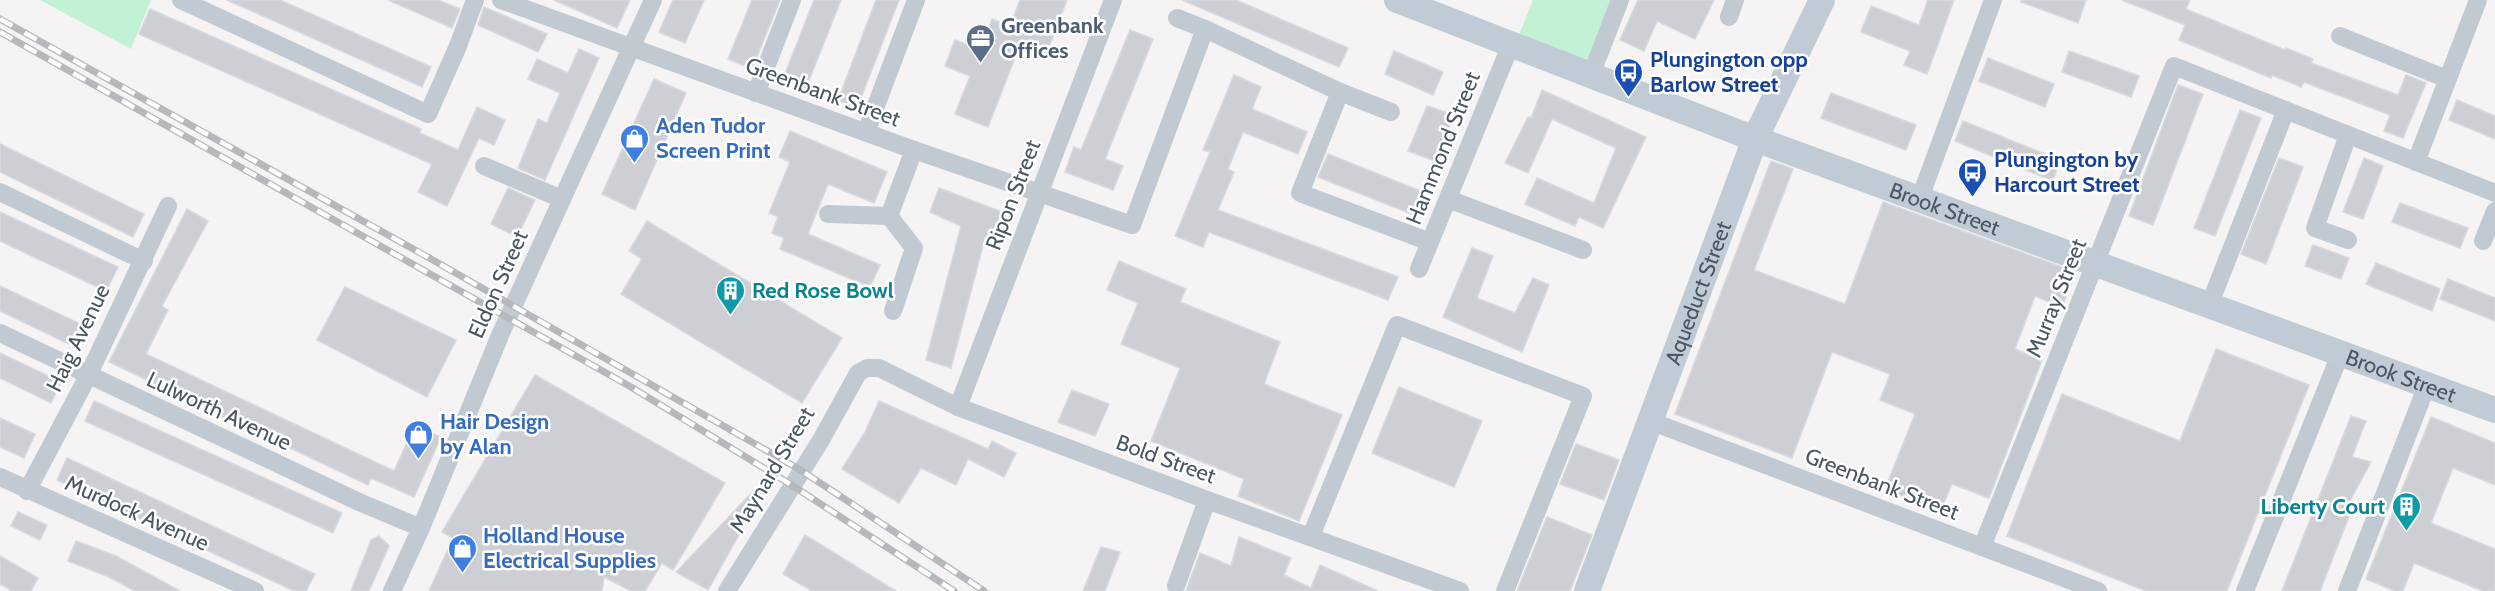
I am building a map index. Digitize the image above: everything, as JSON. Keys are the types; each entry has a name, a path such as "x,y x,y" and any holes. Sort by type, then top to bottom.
{"street":[{"path":"181,0 428,114 458,46 475,0"},
{"name":"Greenbank Street","path":"501,0 914,150 1131,225 1205,29"},
{"name":"Eldon Street","path":"392,591 421,528 501,333 653,0"},
{"path":"756,93 792,0"},
{"path":"866,132 916,0"},
{"name":"Ripon Street","path":"958,407 1113,0"},
{"name":"Brook Street","path":"1397,0 1755,139 2495,410"},
{"path":"1591,75 1620,0"},
{"name":"Aqueduct Street","path":"1587,591 1755,139 1822,0"},
{"path":"1920,198 1993,0"},
{"path":"2416,162 2478,0"},
{"path":"1177,18 1340,92 1391,112"},
{"path":"2340,36 2447,79"},
{"name":"Hammond Street","path":"1419,269 1511,44"},
{"name":"Murray Street","path":"1982,547 2174,66 2286,110"},
{"path":"1340,92 1300,193 1430,242"},
{"path":"2209,306 2286,110 2495,193"},
{"path":"2348,135 2315,228 2348,240"},
{"path":"889,216 914,150"},
{"path":"484,166 562,199"},
{"path":"0,192 144,261"},
{"path":"1448,199 1583,250"},
{"name":"Haig Avenue","path":"27,491 88,376 168,206"},
{"path":"2483,241 2495,211"},
{"path":"828,213 889,216 914,248 893,311"},
{"path":"1311,536 1397,325 1583,396 1505,591"},
{"name":"Lulworth Avenue","path":"0,333 348,497 421,528"},
{"path":"2245,591 2341,352"},
{"name":"Bold Street","path":"858,373 867,368 879,368 958,407 1207,501 1311,536 1460,591"},
{"name":"Maynard Street","path":"726,591 821,440 858,373"},
{"path":"2347,591 2427,385"},
{"name":"Greenbank Street","path":"1650,421 2098,591"},
{"name":"Murdock Avenue","path":"0,477 255,591"},
{"path":"1176,586 1207,501"}],"green space":[{"path":"40,0 151,0 131,49"},
{"path":"1533,0 1616,0 1588,70 1516,42"}],"building":[{"path":"227,0 280,0 431,67 422,87"},
{"path":"388,0 438,0 460,9 452,28"},
{"path":"554,0 630,0 617,28"},
{"path":"673,0 704,0 685,43 659,32"},
{"path":"752,0 780,0 752,69 728,59"},
{"path":"814,0 841,0 806,88 783,79"},
{"path":"876,0 899,0 857,108 838,100"},
{"name":"Greenbank Offices","path":"1020,0 1067,0 1044,60 1018,50 988,127 955,114 970,76 945,66 955,40 981,50 992,19 1010,26"},
{"path":"1182,0 1236,0 1348,48 1339,67"},
{"path":"1638,0 1714,0 1695,39 1657,21 1644,51 1620,40"},
{"path":"1928,0 1954,0 1927,74 1904,65 1910,51 1861,32 1871,6 1919,25"},
{"path":"2022,0 2086,0 2078,23 2021,2"},
{"path":"2122,0 2190,0 2186,9 2285,50 2286,48 2313,59 2311,63 2398,95 2406,75 2426,83 2403,138 2384,131 2390,115 2304,82 2301,87 2272,75 2271,78 2179,40 2185,25"},
{"path":"484,7 547,34 538,52 478,25"},
{"path":"150,9 421,129 420,133 458,150 477,107 505,120 494,145 479,138 447,206 418,192 432,164 139,34"},
{"path":"1130,30 1153,39 1105,159 1123,166 1113,190 1065,172 1074,147 1081,150"},
{"path":"579,49 599,58 545,180 518,168 538,119 547,123 560,93 528,79 537,59 568,73"},
{"path":"1394,51 1443,72 1433,95 1385,74"},
{"path":"2069,51 2139,76 2131,97 2062,72"},
{"path":"1988,58 2054,84 2045,107 1979,81"},
{"path":"1234,75 1261,87 1252,109 1307,132 1298,154 1243,132 1228,169 1234,172 1218,210 1398,277 1388,300 1209,232 1203,247 1175,236 1210,152 1203,150"},
{"name":"Aden Tudor Screen Print","path":"654,79 686,93 635,210 602,194"},
{"path":"2178,85 2203,94 2153,225 2129,216"},
{"path":"1542,90 1646,137 1603,228 1579,217 1575,226 1525,204 1537,178 1594,203 1616,148 1552,119 1528,173 1505,163 1528,117 1531,118"},
{"path":"1831,93 1916,125 1906,150 1821,118"},
{"path":"2457,100 2495,116 2495,139 2449,120"},
{"path":"1427,106 1454,115 1435,161 1408,151"},
{"path":"2240,110 2261,118 2215,236 2194,228"},
{"path":"1963,121 2060,160 2053,181 1955,141"},
{"path":"790,131 887,172 874,203 828,184 808,234 880,265 870,287 780,249 784,238 772,233 778,217 769,213 790,162 779,157"},
{"path":"0,144 144,214 133,237 0,172"},
{"path":"1328,154 1423,192 1414,215 1318,177"},
{"path":"2279,158 2303,167 2266,264 2241,254"},
{"path":"2364,158 2383,166 2363,219 2343,212"},
{"path":"1771,161 1793,169 1754,270 1845,304 1883,202 2076,272 2062,307 2035,296 2015,349 2042,360 1989,498 1952,484 1940,512 1885,489 1915,414 1880,400 1890,374 1832,352 1792,458 1675,414"},
{"path":"508,188 535,200 517,237 491,224"},
{"path":"939,188 1002,212 990,241 985,238 951,368 926,360 961,226 930,212"},
{"path":"2400,203 2468,228 2460,248 2392,222"},
{"path":"187,209 208,221 162,306 168,310 146,354 394,471 415,425 441,437 414,497 371,478 368,485 109,362"},
{"path":"0,212 118,267 106,291 0,241"},
{"name":"Red Rose Bowl","path":"647,221 842,338 802,403 621,294 642,259 629,251"},
{"path":"2313,245 2349,258 2341,279 2305,266"},
{"path":"1472,248 1493,256 1477,298 1515,313 1533,278 1549,285 1522,352 1443,317"},
{"path":"1119,261 1186,289 1180,302 1280,342 1264,384 1342,415 1299,521 1238,496 1244,479 1151,441 1180,368 1121,344 1138,303 1107,290"},
{"path":"2376,263 2440,289 2432,311 2366,284"},
{"path":"2448,279 2495,298 2495,321 2440,299"},
{"path":"0,286 87,327 77,348 0,311"},
{"path":"345,287 456,340 427,397 317,340"},
{"path":"2216,349 2309,385 2227,591 2146,591 2007,536 2062,394 2180,441"},
{"path":"0,353 61,382 51,403 0,378"},
{"path":"535,375 725,483 673,570 662,563 645,591 631,591 604,577 602,591 429,591 453,538 442,532"},
{"path":"1399,387 1482,421 1454,487 1372,453"},
{"path":"1072,390 1109,404 1095,436 1058,422"},
{"path":"94,401 342,513 333,533 85,421"},
{"path":"879,401 988,449 992,441 1016,453 1004,477 968,459 956,485 921,468 899,503 842,469 865,432"},
{"path":"2351,416 2366,421 2352,457 2371,462 2345,510 2350,514 2320,591 2282,591"},
{"name":"Liberty Court","path":"2431,417 2495,443 2495,485 2453,468 2431,523 2495,549 2495,591 2483,591 2414,563 2403,591 2395,591 2366,579"},
{"path":"0,418 35,434 24,458 0,447"},
{"path":"1576,444 1619,460 1604,500 1560,484"},
{"path":"67,458 315,574 306,591 294,591 57,480"},
{"path":"763,481 767,485 708,590 676,572"},
{"path":"18,512 47,525 40,540 11,526"},
{"path":"1547,517 1592,535 1570,591 1517,591"},
{"path":"805,535 896,591 812,591 783,574"},
{"path":"379,536 389,546 369,591 351,591 371,540"},
{"path":"1239,537 1291,558 1284,575 1311,588 1320,565 1378,591 1186,591 1200,553 1231,566"},
{"path":"76,541 116,556 180,591 135,591 109,577 68,561"},
{"path":"1101,547 1120,552 1105,591 1083,591"},
{"path":"0,556 38,578 31,591 12,591 0,584"}],"railway":[{"path":"0,19 424,255 799,469 984,591"},
{"path":"0,32 631,387 790,484 954,591"}],"place":[{"name":"Greenbank Offices","path":"980,64"},
{"name":"Plungington opp Barlow Street","path":"1629,98"},
{"name":"Aden Tudor Screen Print","path":"635,164"},
{"name":"Plungington by Harcourt Street","path":"1973,198"},
{"name":"Red Rose Bowl","path":"731,316"},
{"name":"Hair Design by Alan","path":"419,460"},
{"name":"Liberty Court","path":"2406,532"},
{"name":"Holland House Electrical Supplies","path":"462,574"}]}
